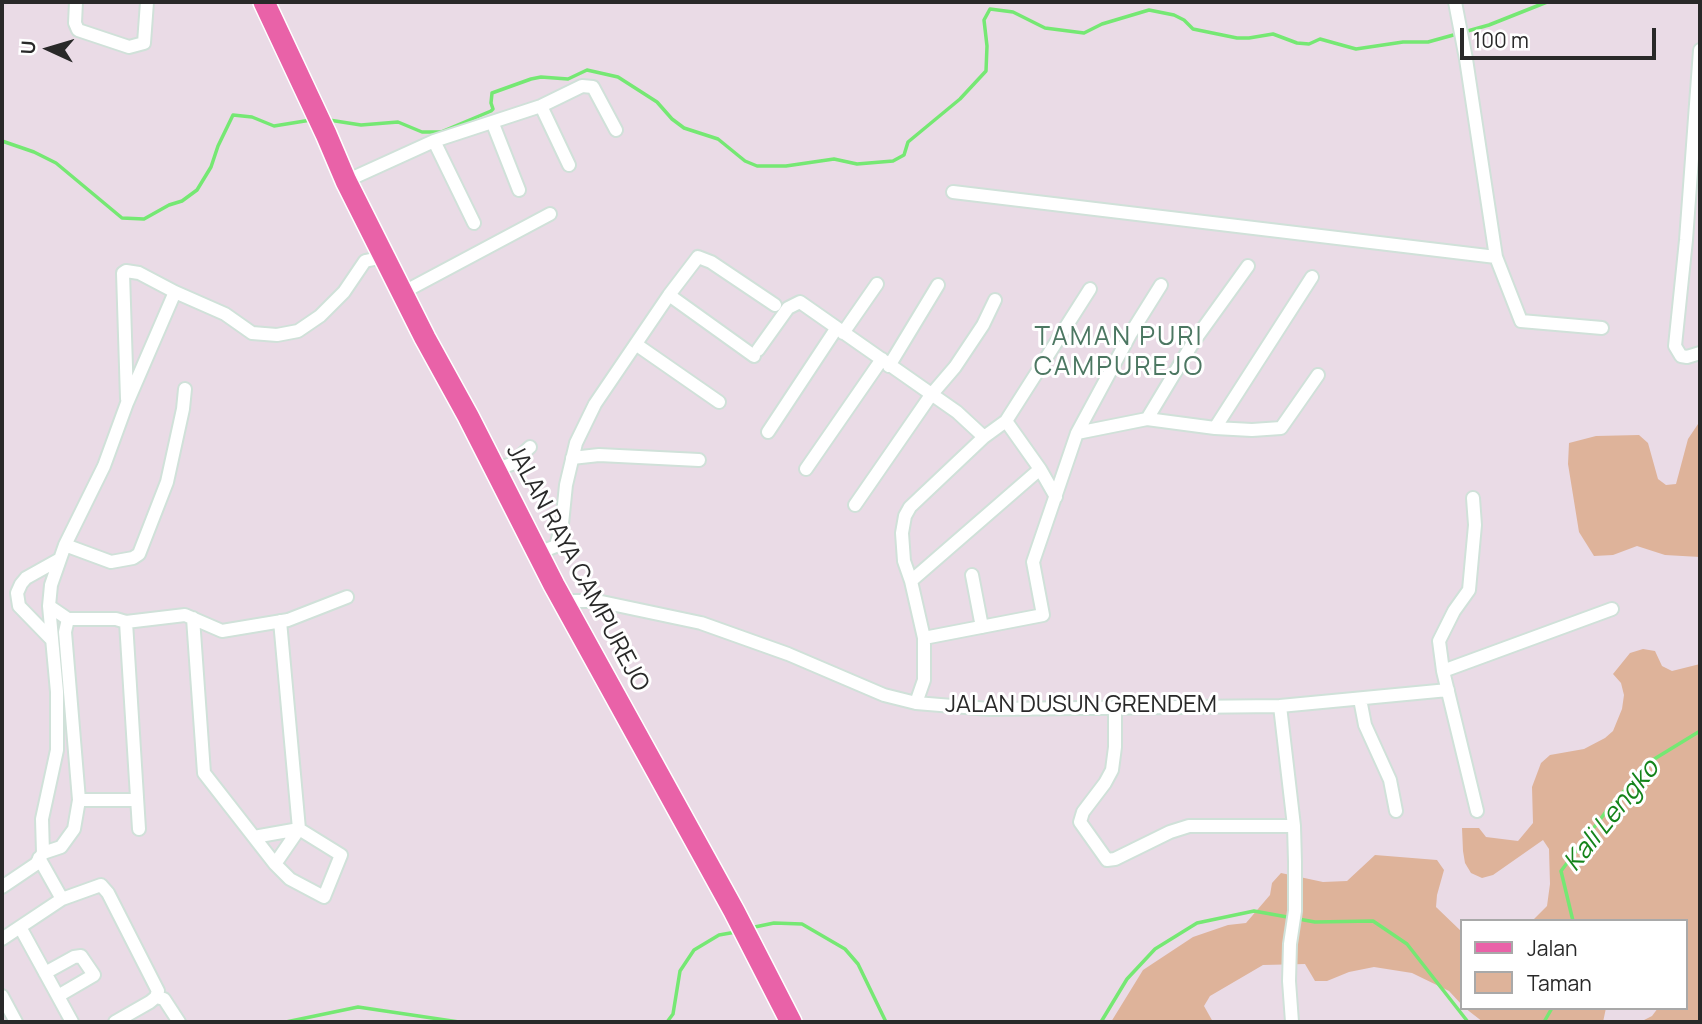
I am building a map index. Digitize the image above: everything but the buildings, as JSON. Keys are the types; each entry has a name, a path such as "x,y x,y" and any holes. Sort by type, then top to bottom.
{"main road":[{"name":"JALAN RAYA CAMPUREJO","path":"264,2 346,181 402,293 538,553 734,911 791,1022"}],"street":[{"path":"76,2 75,23 78,30 130,47 144,43 147,2"},
{"path":"1455,2 1496,257 1521,321 1602,328"},
{"path":"1700,50 1675,346 1681,356 1700,354"},
{"path":"346,181 433,141 541,106 582,86 590,86 616,130"},
{"path":"541,106 569,165"},
{"path":"492,124 519,190"},
{"path":"433,141 474,223"},
{"path":"953,192 1496,257"},
{"path":"402,293 550,214"},
{"path":"1686,240 1700,241"},
{"path":"127,403 123,273 130,270 139,273 225,314 252,333 277,335 299,331 320,316 344,292 365,261 384,257"},
{"path":"538,553 556,546 576,443 595,404 698,257 711,262 775,304"},
{"path":"1147,419 1194,341 1248,266"},
{"path":"1214,428 1312,276"},
{"path":"768,432 839,331 877,284"},
{"path":"806,470 938,285"},
{"path":"924,638 1043,615 1033,562 1077,433 1130,333 1161,285"},
{"path":"915,703 924,680 924,638 904,561 902,533 905,516 910,507 984,437 1006,422 1090,289"},
{"path":"62,899 41,856 42,820 57,750 57,692 49,606 51,584 65,545 104,466 127,403 175,292"},
{"path":"669,295 756,353 788,308 800,302 957,412 984,437"},
{"path":"855,505 931,395 969,346 995,300"},
{"path":"637,345 719,402"},
{"path":"1077,433 1147,419 1214,428 1281,428 1318,374"},
{"path":"65,545 111,562 133,558 139,554 167,482 185,389"},
{"path":"1006,422 1040,469 1056,497"},
{"path":"495,469 512,464 530,447"},
{"path":"572,458 598,455 699,460"},
{"path":"911,581 1040,469"},
{"path":"1473,498 1475,525 1469,590 1454,611 1439,641 1443,671 1477,811"},
{"path":"52,640 19,606 17,593 26,578 61,559"},
{"path":"972,575 982,627"},
{"path":"49,606 68,619 116,618 126,622 185,615 222,631 280,621 346,597"},
{"name":"JALAN DUSUN GRENDEM","path":"564,601 597,601 701,624 788,654 884,695 915,703 989,709 1280,706 1448,690"},
{"path":"1443,671 1612,609"},
{"path":"193,618 204,773 275,864 290,879 324,897 341,855 299,829 254,837"},
{"path":"2,887 36,864 41,856 61,847 74,829 79,800 65,632 68,619"},
{"path":"275,864 299,829 280,621"},
{"path":"126,622 139,830"},
{"path":"57,692 72,694"},
{"path":"1360,699 1365,725 1390,780 1396,811"},
{"path":"1280,706 1294,826 1295,911 1289,981 1292,1022"},
{"path":"1115,707 1112,769 1083,812 1080,822 1107,860 1115,859 1170,832 1189,826 1294,826"},
{"path":"79,800 136,800"},
{"path":"2,939 62,899 101,885 158,992 156,997 115,1022"},
{"path":"20,927 72,1022"},
{"path":"45,973 81,956 94,975 58,996"},
{"path":"2,996 16,1022"},
{"path":"156,997 164,999 179,1022"}],"green space":[{"path":"1700,421 1700,557 1665,555 1637,546 1613,555 1594,556 1579,532 1568,464 1569,443 1596,436 1639,435 1648,443 1658,479 1666,485 1676,484 1688,439"},
{"path":"1643,649 1655,651 1662,666 1672,671 1700,664 1700,1022 1640,1022 1652,1016 1656,1010 1688,1010 1688,919 1534,919 1547,906 1550,884 1549,849 1543,840 1493,875 1482,878 1471,873 1465,863 1462,828 1479,828 1486,837 1518,841 1533,823 1532,787 1541,763 1550,755 1584,749 1613,731 1622,709 1624,695 1621,683 1613,674 1630,653"},
{"path":"1375,855 1437,860 1444,870 1436,907 1460,930 1460,1003 1449,991 1412,973 1374,967 1349,972 1327,981 1315,981 1305,964 1263,965 1210,996 1204,1006 1213,1022 1111,1022 1143,970 1193,937 1228,925 1246,923 1270,895 1272,883 1281,873 1323,882 1347,881"},
{"path":"1468,1010 1606,1010 1603,1022 1483,1022"}],"waterway":[{"path":"1464,32 1547,2"},
{"path":"329,120 361,125 398,122 422,132 441,132 491,111 492,93 531,79 568,79 587,70 618,77 657,102 684,128 718,139 745,161 757,166 786,166 834,159 857,164 893,161 904,155 908,142 960,99 986,71 984,20 990,9 1013,12 1045,28 1084,33 1102,24 1149,10 1174,15 1193,29 1237,38 1273,34 1297,43 1309,44 1320,39 1356,49 1403,42 1428,42 1457,34"},
{"path":"2,141 56,163 122,218 144,219 182,201 197,190 211,167 233,115 252,117 274,126 311,120"},
{"name":"Kali Lengko","path":"1573,919 1561,871 1608,809 1651,761 1700,731"},
{"name":"Kali Lengko","path":"1101,1022 1127,979 1155,949 1197,923 1254,911 1315,922 1373,921 1407,944 1468,1022"},
{"name":"Kali Lengko","path":"750,928 774,923 802,924 845,949 858,964 886,1022"},
{"name":"Kali Lengko","path":"667,1022 673,1014 680,971 694,950 719,935 736,932"},
{"name":"Kali Lengko","path":"286,1022 358,1007 459,1022"},
{"name":"Kali Lengko","path":"1544,1022 1551,1010"}],"district":[{"name":"TAMAN PURI CAMPUREJO","path":"1119,353"}]}
